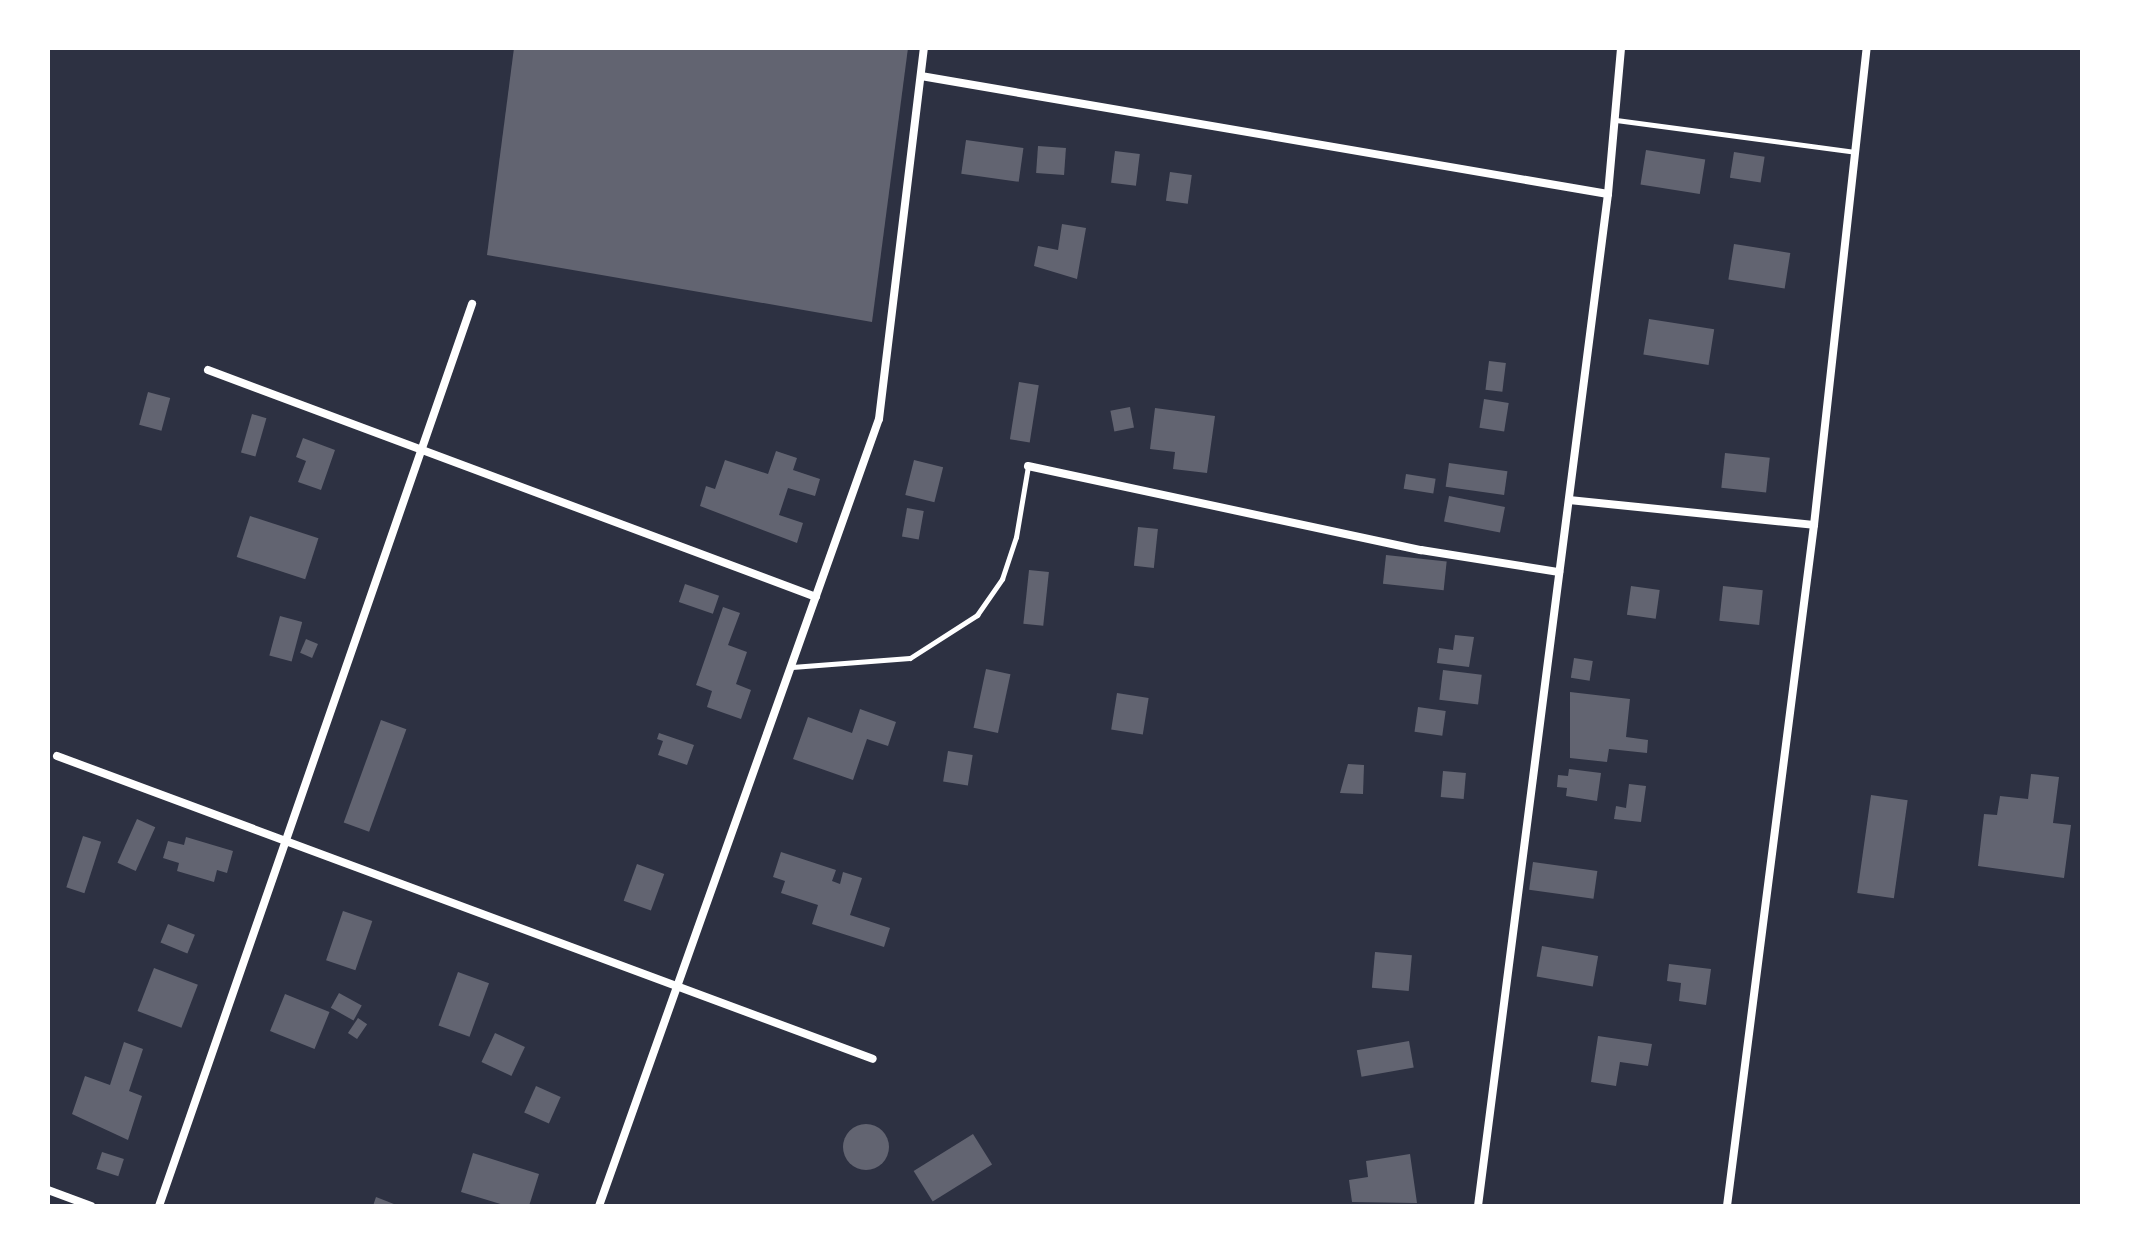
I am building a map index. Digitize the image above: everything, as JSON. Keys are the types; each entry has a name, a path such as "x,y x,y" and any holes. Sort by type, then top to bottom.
{"street":[{"path":"599,1206 879,419 924,48"},
{"path":"1478,1206 1608,194 1621,48"},
{"path":"1727,1206 1814,525 1867,48"},
{"path":"921,76 1608,194"},
{"path":"159,1206 472,304"},
{"path":"208,370 816,597"},
{"path":"1028,466 1421,550 1559,572"},
{"path":"1569,500 1814,525"},
{"path":"57,756 873,1059"},
{"path":"48,1190 91,1206"}],"lane":[{"path":"1615,119 1856,152"},
{"path":"791,667 910,658 977,615 1002,579 1016,537 1028,466"}],"building":[{"path":"514,48 908,48 872,322 487,255"},
{"path":"966,140 1023,148 1019,182 961,174"},
{"path":"1038,146 1066,148 1064,175 1036,173"},
{"path":"1646,150 1705,159 1700,194 1641,185"},
{"path":"1115,151 1140,154 1136,186 1111,183"},
{"path":"1734,152 1765,157 1761,183 1730,178"},
{"path":"1170,172 1192,175 1188,204 1166,201"},
{"path":"1062,224 1086,228 1077,279 1034,266 1038,246 1058,250"},
{"path":"1734,244 1790,253 1785,288 1728,280"},
{"path":"1649,319 1714,329 1709,365 1643,355"},
{"path":"1489,361 1506,363 1502,392 1485,390"},
{"path":"1019,382 1039,385 1030,442 1010,439"},
{"path":"148,392 170,398 161,431 139,425"},
{"path":"1484,399 1509,403 1504,432 1479,428"},
{"path":"1130,407 1134,428 1114,431 1110,411"},
{"path":"1155,408 1215,416 1207,473 1173,469 1175,452 1150,449"},
{"path":"252,414 266,418 255,457 241,452"},
{"path":"303,438 335,450 321,490 298,482 306,461 296,457"},
{"path":"776,451 797,458 793,470 820,479 815,496 788,488 779,515 803,523 797,543 700,506 706,486 715,489 725,460 768,474"},
{"path":"1725,453 1770,458 1766,493 1721,488"},
{"path":"914,460 943,467 934,502 905,495"},
{"path":"1449,463 1507,471 1504,495 1446,487"},
{"path":"1406,474 1436,479 1433,494 1404,489"},
{"path":"1449,496 1505,507 1500,532 1444,522"},
{"path":"907,508 924,511 919,540 902,537"},
{"path":"250,516 318,538 305,579 237,557"},
{"path":"1138,527 1158,529 1154,568 1134,566"},
{"path":"1386,555 1447,561 1444,590 1383,584"},
{"path":"1029,570 1049,572 1043,626 1023,624"},
{"path":"685,584 719,596 713,614 679,602"},
{"path":"1631,586 1660,590 1656,619 1627,615"},
{"path":"1723,586 1763,590 1759,625 1719,621"},
{"path":"723,607 740,613 728,645 747,652 736,684 751,690 741,719 707,707 712,691 696,685"},
{"path":"280,616 302,622 292,662 269,656"},
{"path":"1455,635 1474,637 1469,667 1437,663 1439,648 1453,650"},
{"path":"306,639 318,644 312,658 300,653"},
{"path":"1574,658 1593,661 1590,681 1571,678"},
{"path":"986,669 1010,674 998,733 974,728"},
{"path":"1443,670 1482,675 1478,705 1439,700"},
{"path":"1570,692 1630,699 1626,737 1648,740 1647,753 1609,749 1607,762 1570,758"},
{"path":"1117,693 1149,698 1143,735 1111,730"},
{"path":"1418,707 1446,711 1442,736 1415,732"},
{"path":"860,709 896,722 888,746 867,739 853,780 793,759 808,717 852,733"},
{"path":"381,720 406,729 369,832 344,822"},
{"path":"659,733 694,745 687,765 658,755 663,741 657,739"},
{"path":"948,751 973,755 968,786 943,782"},
{"path":"1348,764 1364,765 1363,794 1340,793"},
{"path":"1569,769 1601,773 1597,801 1566,796 1567,788 1557,787 1558,775 1568,776"},
{"path":"1443,771 1466,773 1464,799 1441,797"},
{"path":"2031,774 2059,777 2053,823 2071,825 2064,878 1978,866 1984,814 1997,815 2000,796 2028,799"},
{"path":"1629,784 1646,786 1641,822 1614,819 1616,806 1626,808"},
{"path":"1871,795 1908,800 1894,898 1857,893"},
{"path":"137,819 155,827 136,871 117,863"},
{"path":"83,836 101,842 84,893 66,887"},
{"path":"186,837 233,851 227,873 217,870 214,882 177,871 179,863 163,858 168,841 184,845"},
{"path":"781,852 836,870 832,881 840,884 843,872 862,878 850,915 890,928 884,947 812,924 818,905 781,893 785,881 773,877"},
{"path":"1533,862 1597,871 1593,899 1529,890"},
{"path":"637,864 664,874 651,911 624,901"},
{"path":"343,911 372,921 355,970 326,960"},
{"path":"168,924 195,935 187,953 161,943"},
{"path":"1542,946 1598,956 1593,986 1537,977"},
{"path":"1375,952 1412,955 1409,991 1372,988"},
{"path":"1669,964 1711,969 1706,1005 1679,1001 1681,983 1667,981"},
{"path":"154,968 198,985 181,1028 138,1011"},
{"path":"458,972 489,983 470,1037 439,1026"},
{"path":"339,993 362,1006 353,1020 331,1008"},
{"path":"285,994 330,1012 315,1049 270,1031"},
{"path":"358,1018 367,1024 357,1039 348,1033"},
{"path":"495,1033 525,1047 511,1076 481,1062"},
{"path":"1598,1036 1652,1044 1648,1066 1620,1062 1616,1086 1591,1082"},
{"path":"1409,1041 1414,1068 1361,1077 1357,1050"},
{"path":"124,1042 143,1049 129,1091 142,1096 128,1140 72,1114 85,1076 110,1085"},
{"path":"536,1086 561,1097 549,1123 524,1112"},
{"path":"866,1124 883,1130 889,1147 883,1164 866,1170 849,1164 843,1147 849,1130"},
{"path":"973,1134 992,1165 933,1202 914,1171"},
{"path":"102,1152 124,1159 118,1176 96,1169"},
{"path":"473,1153 539,1174 529,1206 507,1206 461,1192"},
{"path":"1410,1154 1417,1203 1352,1202 1349,1180 1368,1177 1366,1161"},
{"path":"376,1197 399,1206 373,1206"}]}
